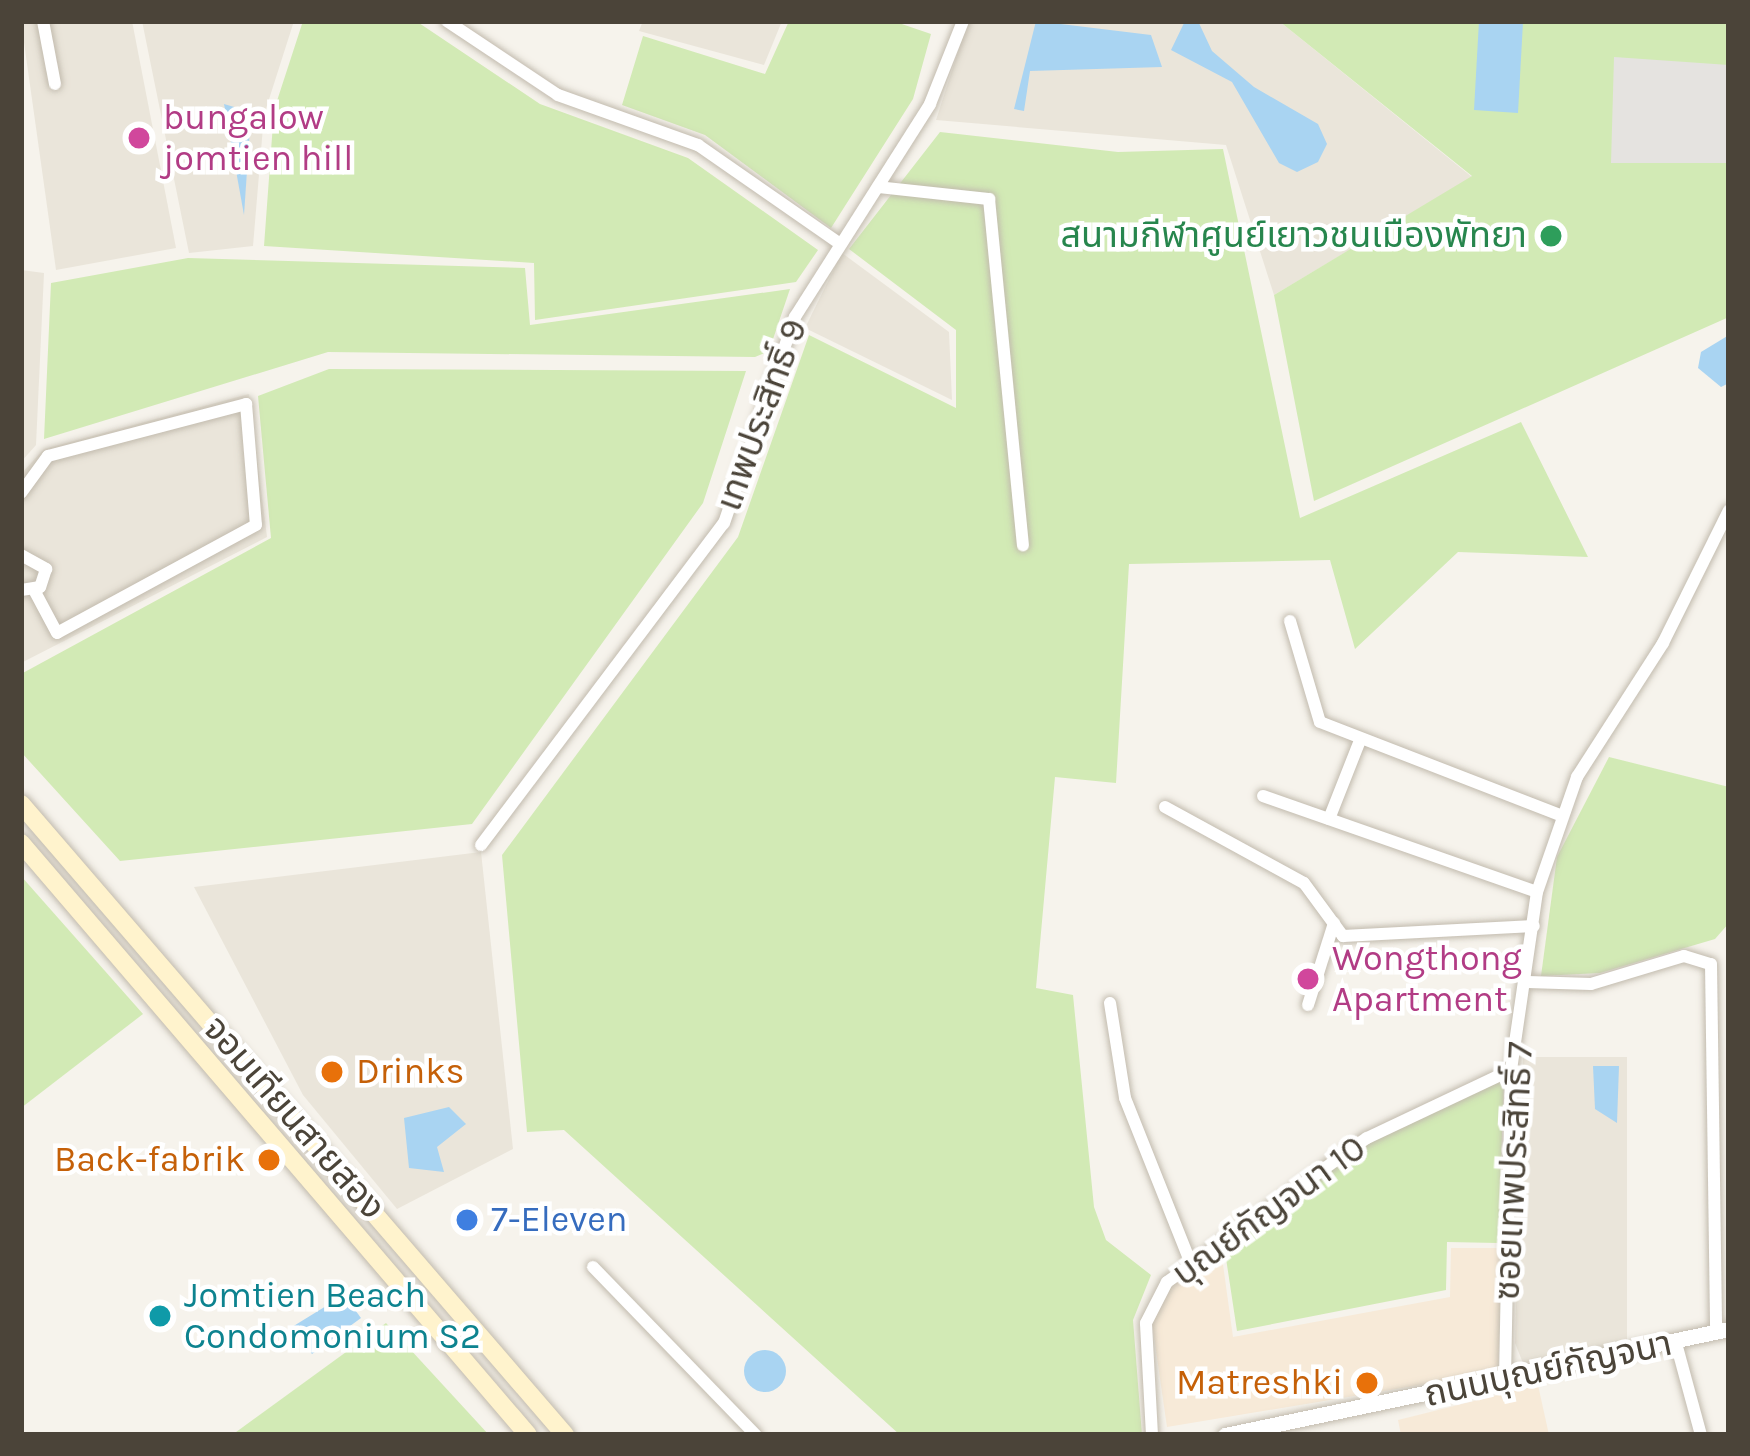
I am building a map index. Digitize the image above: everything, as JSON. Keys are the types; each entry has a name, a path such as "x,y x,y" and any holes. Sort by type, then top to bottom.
{"main road":[{"name":"จอมเทียนสายสอง","path":"21,804 566,1435"},
{"name":"จอมเทียนสายสอง","path":"21,843 291,1148 528,1435"}],"street":[{"path":"43,21 55,84"},
{"path":"447,21 466,27 558,95 698,145 836,241"},
{"name":"เทพประสิทธิ์ 9","path":"481,845 724,524 795,316 836,241 878,187 963,21"},
{"path":"878,187 989,200 1023,545"},
{"path":"21,493 48,456 246,404 256,525 57,634 28,590 46,569 21,555"},
{"name":"ซอยเทพประสิทธิ์ 7","path":"1505,1378 1511,1070 1528,982 1537,892 1560,815 1729,510"},
{"path":"1290,621 1320,722 1359,743 1560,815"},
{"path":"1329,819 1359,743"},
{"path":"1263,796 1537,892"},
{"path":"1165,807 1304,883 1343,936 1534,926"},
{"path":"1309,1005 1334,923"},
{"path":"1528,982 1591,984 1684,956 1711,964 1723,1331"},
{"path":"1110,1003 1125,1098 1191,1264"},
{"name":"บุณย์กัญจนา 10","path":"1152,1435 1146,1323 1191,1264 1367,1138 1511,1070"},
{"path":"291,1148 308,1133"},
{"path":"592,1267 755,1435"},
{"name":"ถนนบุณย์กัญจนา","path":"1225,1435 1723,1331"},
{"path":"1676,1343 1702,1435"}],"shaded area":[{"path":"21,21 132,21 176,248 56,270"},
{"path":"142,21 294,21 264,115 253,246 189,253"},
{"path":"643,21 782,21 764,65 639,31"},
{"path":"968,21 1279,21 1472,177 1274,295 1226,145 936,120"},
{"path":"1614,57 1729,65 1726,163 1611,163"},
{"path":"842,253 949,332 952,400 805,328"},
{"path":"21,270 44,273 36,445 21,462"},
{"path":"249,394 267,537 21,663 21,474 44,449"},
{"path":"481,852 513,1149 397,1209 303,1095 194,887"},
{"path":"1523,1057 1627,1057 1627,1346 1523,1363 1515,1343"},
{"path":"1451,1248 1502,1248 1498,1372 1167,1427 1152,1323 1172,1285 1221,1250 1233,1337 1450,1297"},
{"path":"1538,1385 1549,1435 1401,1435 1398,1420"}],"green space":[{"path":"303,21 416,21 540,104 688,158 818,250 796,282 535,320 534,263 264,246 274,110"},
{"path":"789,21 893,21 931,34 913,99 831,228 705,135 622,105 643,36 765,74"},
{"name":"สนามกีฬาศูนย์เยาวชนเมืองพัทยา","path":"1279,21 1729,21 1729,317 1314,501 1274,295 1472,176"},
{"path":"940,132 1118,152 1223,149 1300,518 1521,422 1588,557 1458,552 1355,649 1330,560 1129,564 1116,783 1055,777 1036,988 1073,995 1094,1207 1106,1240 1151,1275 1133,1320 1142,1435 900,1435 564,1130 527,1132 502,855 738,537 809,335 956,408 956,330 849,249"},
{"path":"188,258 525,268 530,325 790,289 769,351 755,357 328,352 44,439 51,283"},
{"path":"329,369 746,371 703,503 472,824 120,861 21,752 21,674 271,538 258,396"},
{"path":"1609,757 1729,787 1729,923 1715,939 1600,973 1541,976 1557,857"},
{"path":"21,876 143,1014 21,1108"},
{"path":"1504,1079 1498,1243 1447,1242 1446,1290 1237,1331 1224,1245 1363,1146"},
{"path":"386,1323 489,1435 232,1435"}],"water":[{"path":"1036,21 1151,35 1162,67 1030,71 1024,111 1014,109"},
{"path":"1185,21 1198,21 1212,51 1254,87 1318,124 1327,144 1318,162 1297,172 1279,163 1232,82 1171,50"},
{"path":"1479,21 1523,22 1518,113 1474,110"},
{"path":"224,104 251,112 244,215"},
{"path":"1729,335 1729,383 1721,387 1698,368 1701,352"},
{"path":"1593,1066 1619,1066 1617,1123 1595,1109"},
{"path":"449,1107 466,1124 437,1147 444,1172 409,1168 404,1118"},
{"path":"344,1295 361,1318 312,1354 292,1327"},
{"path":"765,1350 780,1356 786,1371 780,1386 765,1392 750,1386 744,1371 750,1356"}],"place":[{"name":"bungalow jomtien hill","path":"139,138"},
{"name":"สนามกีฬาศูนย์เยาวชนเมืองพัทยา","path":"1551,236"},
{"name":"Wongthong Apartment","path":"1308,979"},
{"name":"Drinks","path":"332,1072"},
{"name":"Back-fabrik","path":"269,1160"},
{"name":"7-Eleven","path":"467,1220"},
{"name":"Jomtien Beach Condomonium S2","path":"160,1316"},
{"name":"Matreshki","path":"1367,1383"}]}
